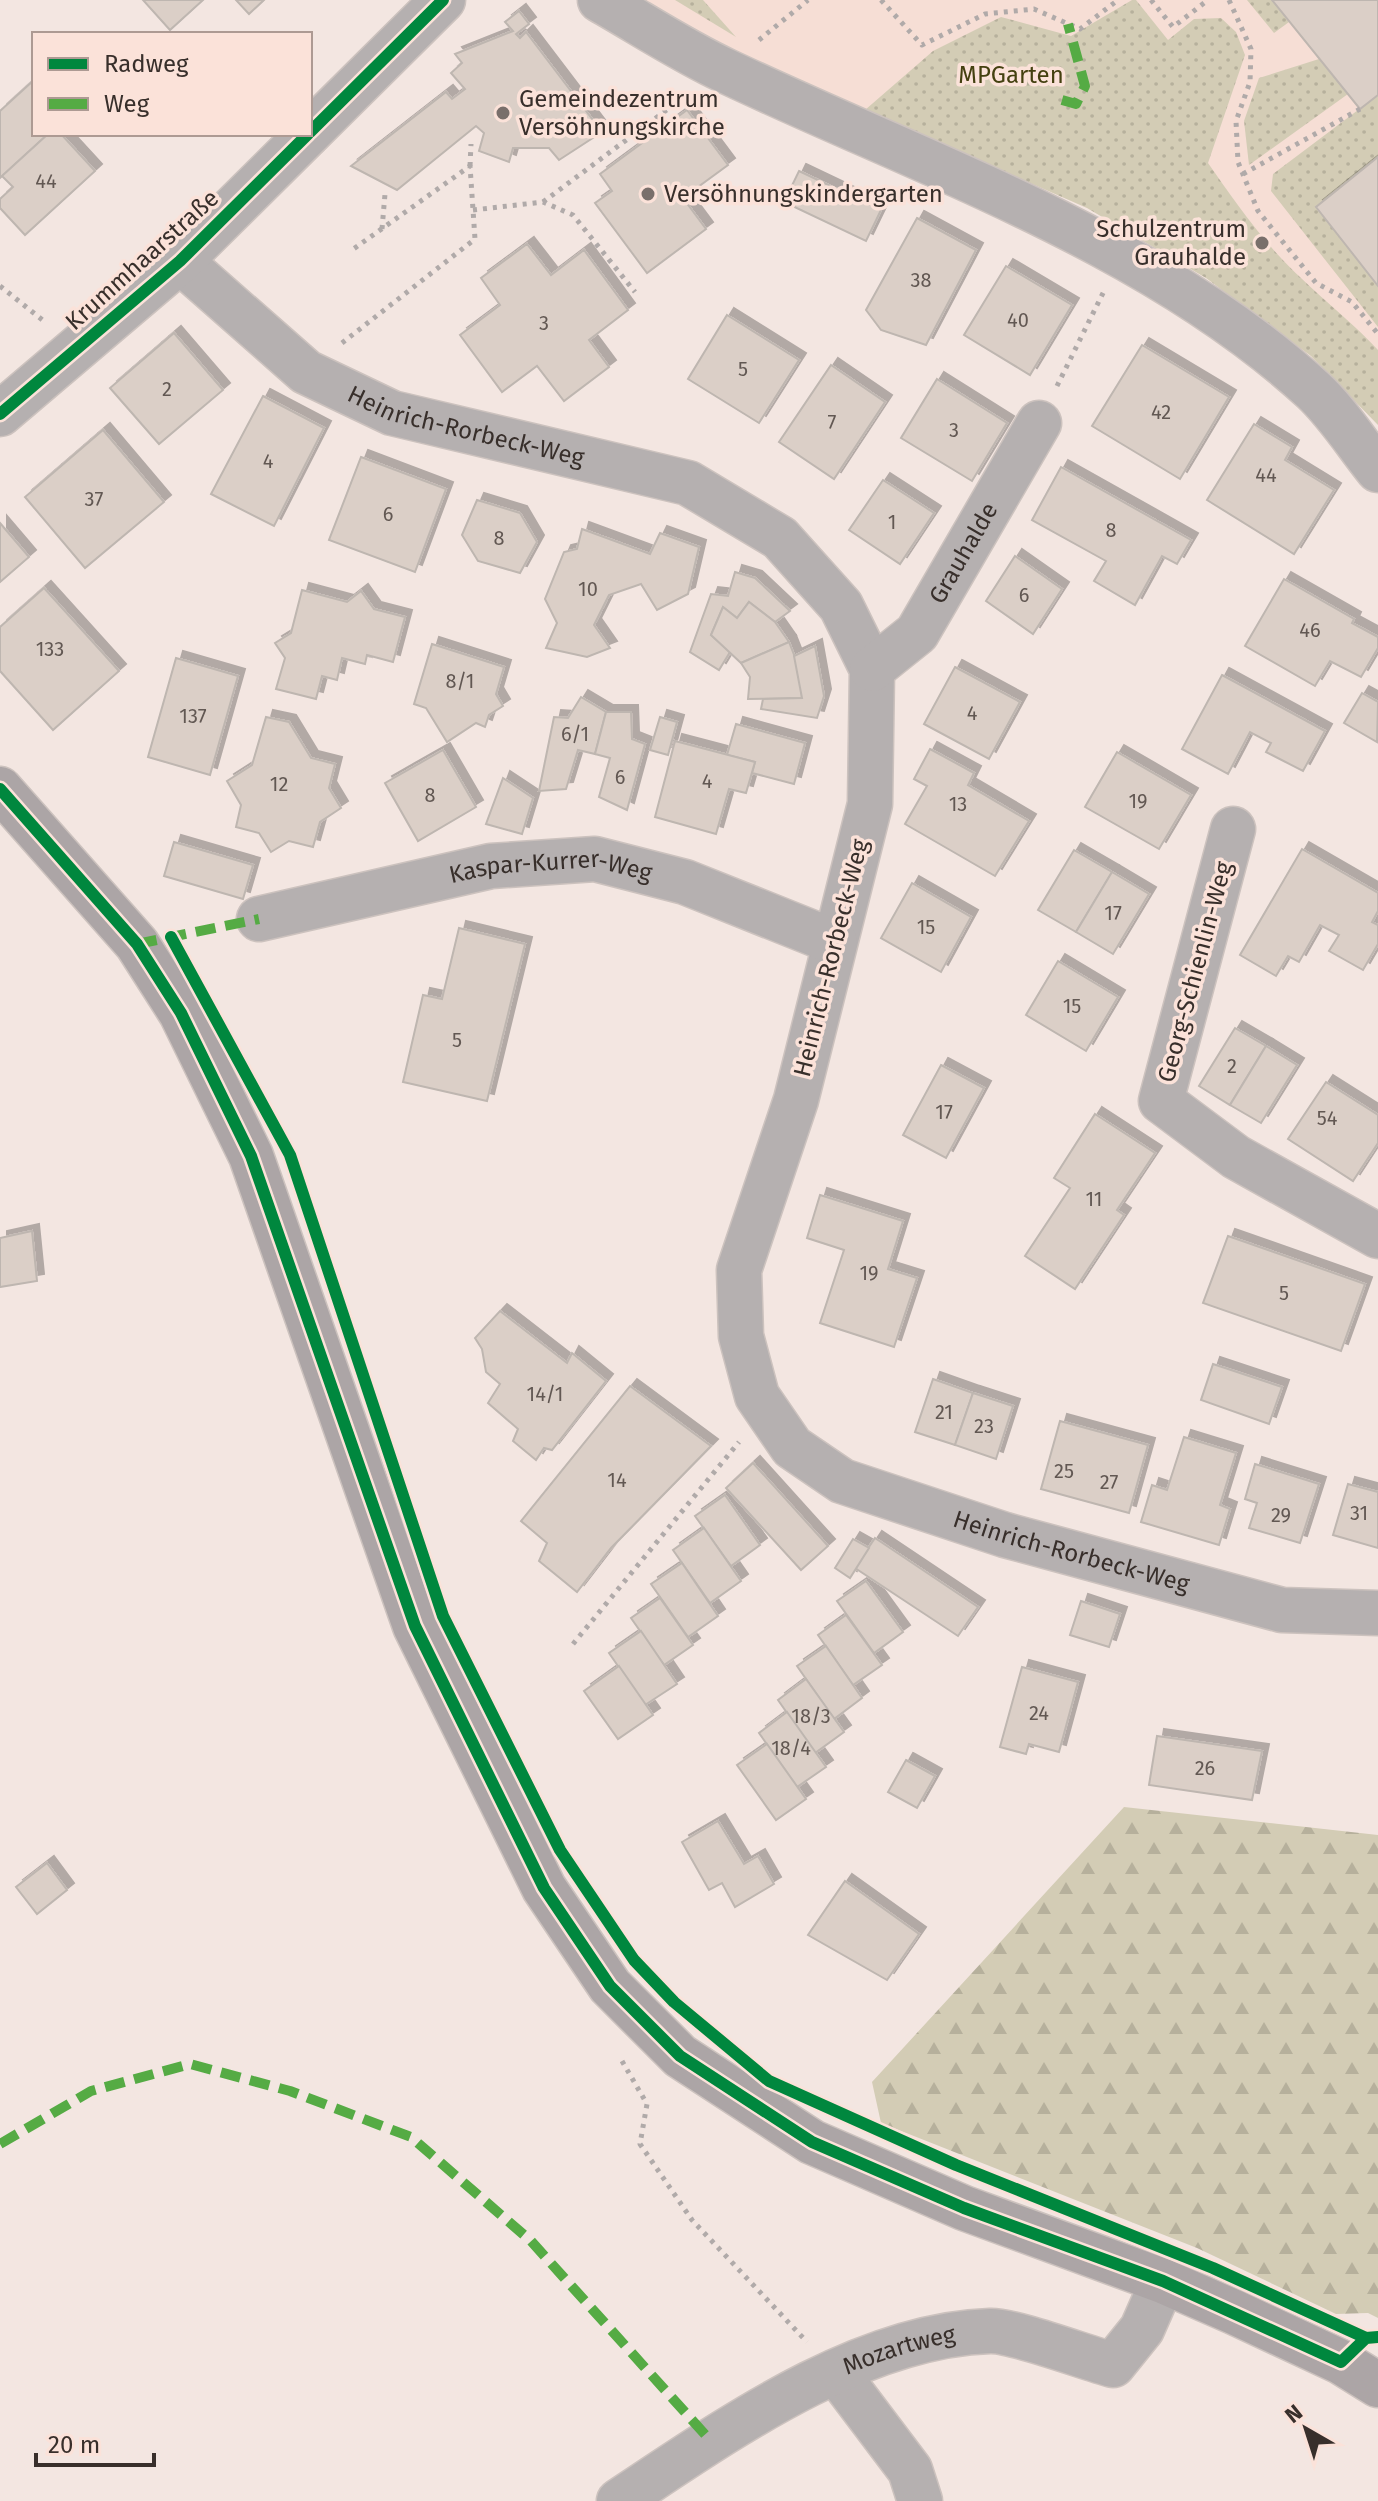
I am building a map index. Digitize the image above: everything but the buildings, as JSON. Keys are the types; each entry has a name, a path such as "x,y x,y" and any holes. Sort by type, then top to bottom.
{"main road":[{"path":"0,789 137,944 181,1013 251,1156 415,1626 544,1888 610,1986 680,2056 812,2142 964,2208 1163,2281 1341,2362 1378,2385"}],"street":[{"name":"Krummhaarstraße","path":"312,130 443,0"},
{"path":"600,0 722,69 912,154 1121,256 1211,309 1315,391 1378,470"},
{"name":"Krummhaarstraße","path":"0,414 180,261 306,136"},
{"name":"Heinrich-Rorbeck-Weg","path":"180,261 306,372 392,413 688,483 780,538 841,606 872,669 870,804 796,1100 739,1270 741,1336 757,1396 792,1447 842,1481 1005,1535 1282,1610 1378,1613"},
{"name":"Grauhalde","path":"872,669 917,633 1039,423"},
{"name":"Georg-Schienlin-Weg","path":"1233,829 1161,1101 1236,1157 1378,1236"},
{"name":"Kaspar-Kurrer-Weg","path":"259,919 491,866 595,859 685,882 835,942"},
{"name":"Mozartweg","path":"619,2501 710,2440 836,2372 920,2340 993,2330 1113,2365 1142,2329 1163,2281"},
{"path":"836,2372 910,2470 920,2501"}],"path":[{"path":"543,202 722,69 808,0"},
{"path":"881,0 922,45 985,14 1022,10 1034,9 1080,29 1118,0"},
{"path":"1151,0 1173,27 1208,0"},
{"path":"1229,0 1251,49 1250,82 1236,121 1238,162 1258,211 1316,283 1352,302 1378,334"},
{"path":"1243,174 1360,109"},
{"path":"306,372 475,239 471,144"},
{"path":"352,250 470,166"},
{"path":"382,229 385,194"},
{"path":"473,210 543,202 573,215 635,292"},
{"path":"1039,423 1121,256"},
{"path":"0,286 77,348"},
{"path":"573,1644 741,1439 764,1456 783,1434"},
{"path":"640,2144 692,2220 836,2372"}],"shaded area":[{"name":"Schulzentrum Grauhalde","path":"637,0 1378,0 1378,425 1311,356 1206,278 1087,208 738,55"}],"green space":[{"path":"675,0 703,0 736,37"},
{"name":"MPGarten","path":"1136,0 1168,40 1194,19 1221,18 1236,32 1245,55 1208,163 1275,252 1378,350 1378,425 1311,356 1206,278 1087,208 865,110 933,51 1001,17 1071,36"},
{"path":"1247,0 1272,0 1289,22 1274,33"},
{"path":"1319,59 1348,94 1249,165 1244,121 1259,78"},
{"path":"1378,95 1378,157 1316,207 1378,286 1378,327 1271,191 1273,174"},
{"path":"1124,1807 1378,1835 1378,2318 1368,2313 1336,2314 1197,2248 881,2123 872,2082"}],"marked path":[{"path":"1062,100 1076,104 1085,86 1068,24"},
{"path":"137,944 259,919"},
{"path":"0,2144 91,2091 190,2064 290,2091 411,2137 531,2241 710,2440"}],"cycle path":[{"path":"312,130 443,0"},
{"path":"0,414 180,261 306,136"},
{"path":"0,789 137,944 181,1013 251,1156 415,1626 544,1888 610,1986 680,2056 812,2142 964,2208 1163,2281 1341,2362 1366,2338 1378,2337"},
{"path":"171,937 290,1155 443,1616 560,1850 634,1960 674,2002 769,2081 956,2165 1213,2268 1366,2338"}],"place":[{"name":"Gemeindezentrum Versöhnungskirche","path":"503,113"},
{"name":"Versöhnungskindergarten","path":"648,194"},
{"name":"Schulzentrum Grauhalde","path":"1262,243"}]}
